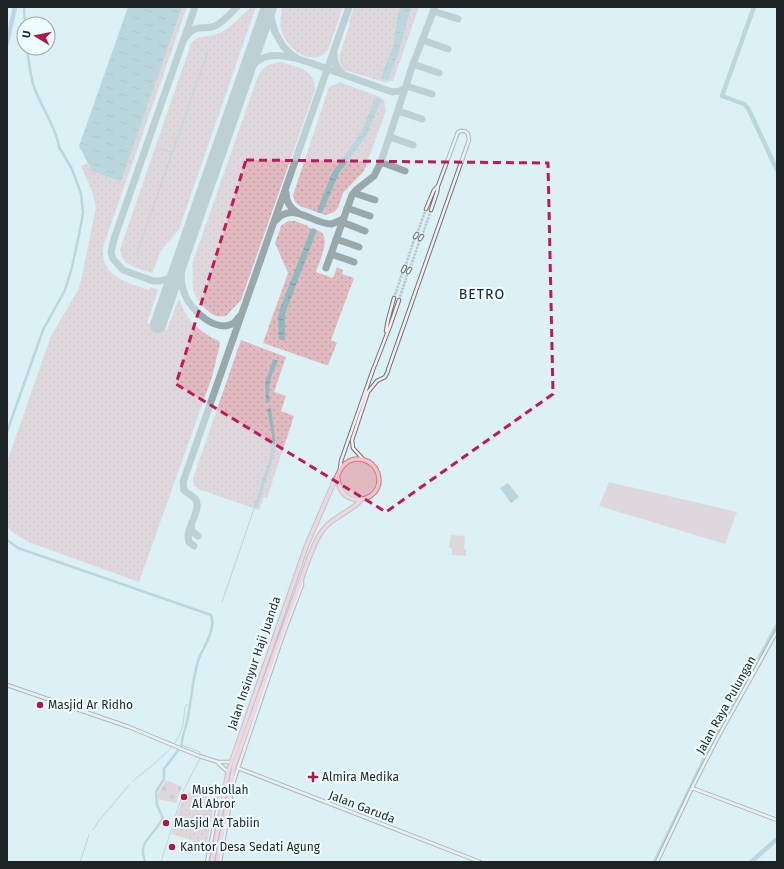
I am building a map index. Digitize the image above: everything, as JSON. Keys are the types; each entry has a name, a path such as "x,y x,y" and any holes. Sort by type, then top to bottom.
{"highway":[{"path":"359,459 363,460 374,467 378,474 377,488 372,495 361,500 352,499 344,495 339,487 338,478 340,470 342,466 350,461 359,459"},
{"name":"Jalan Insinyur Haji Juanda","path":"212,862 231,762 312,531 334,482 338,478"},
{"name":"Jalan Insinyur Haji Juanda","path":"217,862 234,766 301,576 319,533 336,518 357,505 361,500"},
{"path":"292,587 297,589"},
{"path":"253,697 258,699"},
{"path":"216,837 222,838"}],"street":[{"path":"363,460 353,448 352,440 368,392 377,381 384,378 388,371 469,140 468,134 465,131 458,132 438,186 431,210"},
{"path":"426,209 434,190 438,186"},
{"path":"386,334 394,298"},
{"path":"340,470 341,461 399,300"},
{"name":"Jalan Insinyur Haji Juanda","path":"220,862 232,784 238,768 243,744 302,585 303,582 301,576"},
{"name":"Jalan Raya Pulungan","path":"657,862 717,739 777,631"},
{"path":"7,685 129,727 175,747 218,762 231,762"},
{"path":"218,762 228,772"},
{"name":"Jalan Garuda","path":"238,768 480,862"},
{"path":"692,788 777,820"},
{"path":"207,862 220,796"}],"highlighted area":[{"path":"246,160 548,163 553,394 386,512 176,384"}],"green space":[{"path":"182,7 187,7 103,247 103,257 106,265 117,277 149,290 150,287 158,290 147,323 167,330 178,300 180,300 182,307 195,325 212,338 219,341 220,344 212,377 139,582 28,542 7,527 7,462 51,336 78,290 81,280 96,208 92,191 81,166 87,163 92,171"},
{"path":"251,7 256,7 179,229 160,252 152,273 131,266 123,259 120,249 191,44 197,38 222,32"},
{"path":"282,7 343,7 328,50 322,55 309,57 295,50 289,45 281,29 280,23"},
{"path":"354,7 419,7 393,81 384,82 344,70 341,65 339,57"},
{"path":"281,62 309,73 312,77 315,90 241,300 226,316 216,316 203,306 194,293 192,264 258,76 267,66 273,63"},
{"path":"340,82 380,97 384,100 386,111 364,171 343,193 338,208 332,213 325,215 300,206 295,202 293,195 329,87"},
{"path":"288,221 295,221 323,234 325,244 324,250 316,272 333,278 337,267 343,270 342,274 354,278 331,340 337,343 328,365 263,343 288,273 275,243 281,226"},
{"path":"241,340 286,357 274,392 286,396 281,411 294,416 267,498 264,497 259,510 198,489 194,486 193,478"},
{"path":"358,461 371,466 376,479 371,492 358,497 345,492 340,479 345,466"},
{"path":"609,482 737,512 725,544 599,506"},
{"path":"451,535 465,536 464,549 466,549 466,556 452,555 452,548 449,548"},
{"path":"166,780 182,787 176,803 158,799 158,793"},
{"path":"185,792 215,798 206,849 189,839 171,834"}],"water":[{"path":"128,7 182,7 121,181 92,171 79,146"},
{"path":"400,7 411,7 400,48 388,80 382,79 381,77 394,44"},
{"path":"375,98 381,99 381,101 366,136 339,173 322,213 318,213 317,211 332,173 362,131"},
{"path":"313,228 317,230 285,314 284,341 279,339 278,318 280,309 311,229"},
{"path":"273,359 278,361 270,381 270,402 266,403 265,383"},
{"path":"271,408 275,438 275,452 257,508 254,507 271,454 272,435 267,409"},
{"path":"508,483 519,497 511,503 500,488"}],"waterway":[{"path":"7,43 15,7"},
{"path":"24,7 25,16"},
{"path":"754,7 722,96 744,104 748,108 777,170"},
{"path":"137,253 208,51"},
{"path":"7,432 43,330 65,290 72,267 83,213 81,194 72,169 59,147 58,140 33,85 28,56"},
{"path":"160,149 171,152"},
{"path":"222,602 255,506"},
{"path":"7,540 18,548 211,615 211,632 199,658 193,681 189,713 182,739 182,745 164,769 164,779 156,792 157,805 163,818 144,845 143,852 145,862"},
{"path":"655,862 710,748 777,626"},
{"path":"133,781 173,745 182,728 185,706 190,705"},
{"path":"182,745 200,752 200,754"},
{"path":"161,862 184,789 200,759"},
{"path":"93,830 129,785"},
{"path":"80,862 89,835"},
{"path":"751,862 777,839"}],"taxiway":[{"path":"178,267 170,278 160,281 153,281 123,270 113,259 111,252 114,239 195,7"},
{"path":"186,37 190,32 197,28 215,26 237,7"},
{"path":"270,7 275,32 283,46 298,59 392,92 400,91 405,88"},
{"path":"194,546 189,542 188,537 197,509 197,504 195,498 184,490 183,482 349,7"},
{"path":"326,268 352,195 374,176 381,162 413,64 435,7"},
{"path":"433,11 458,19"},
{"path":"422,40 448,49"},
{"path":"334,54 336,66 343,74"},
{"path":"246,74 251,67 261,59 273,56 287,56 294,58"},
{"path":"413,64 439,73"},
{"path":"406,86 432,94"},
{"path":"398,111 422,119"},
{"path":"390,137 413,145"},
{"path":"381,162 405,171"},
{"path":"286,193 289,204 298,213"},
{"path":"354,193 375,200"},
{"path":"347,208 370,216"},
{"path":"275,221 282,215 289,213 296,213 317,221 331,224 343,219"},
{"path":"342,222 365,231"},
{"path":"336,239 359,247"},
{"path":"331,254 354,262"},
{"path":"182,258 181,276 183,290 188,301 198,313 212,323 227,326 234,323 240,316"},
{"path":"191,525 192,531 198,536"}],"runway":[{"path":"158,325 269,7"}],"tunnel":[{"path":"417,234 426,209"},
{"path":"422,236 431,210"},
{"path":"405,267 415,237"},
{"path":"410,269 420,239"},
{"path":"394,298 403,271"},
{"path":"399,300 408,272"}],"place":[{"name":"Masjid Ar Ridho","path":"40,705"},
{"name":"Almira Medika","path":"313,777"},
{"name":"Mushollah Al Abror","path":"184,797"},
{"name":"Masjid At Tabiin","path":"166,823"},
{"name":"Kantor Desa Sedati Agung","path":"172,847"}],"district":[{"name":"BETRO","path":"482,294"}]}
